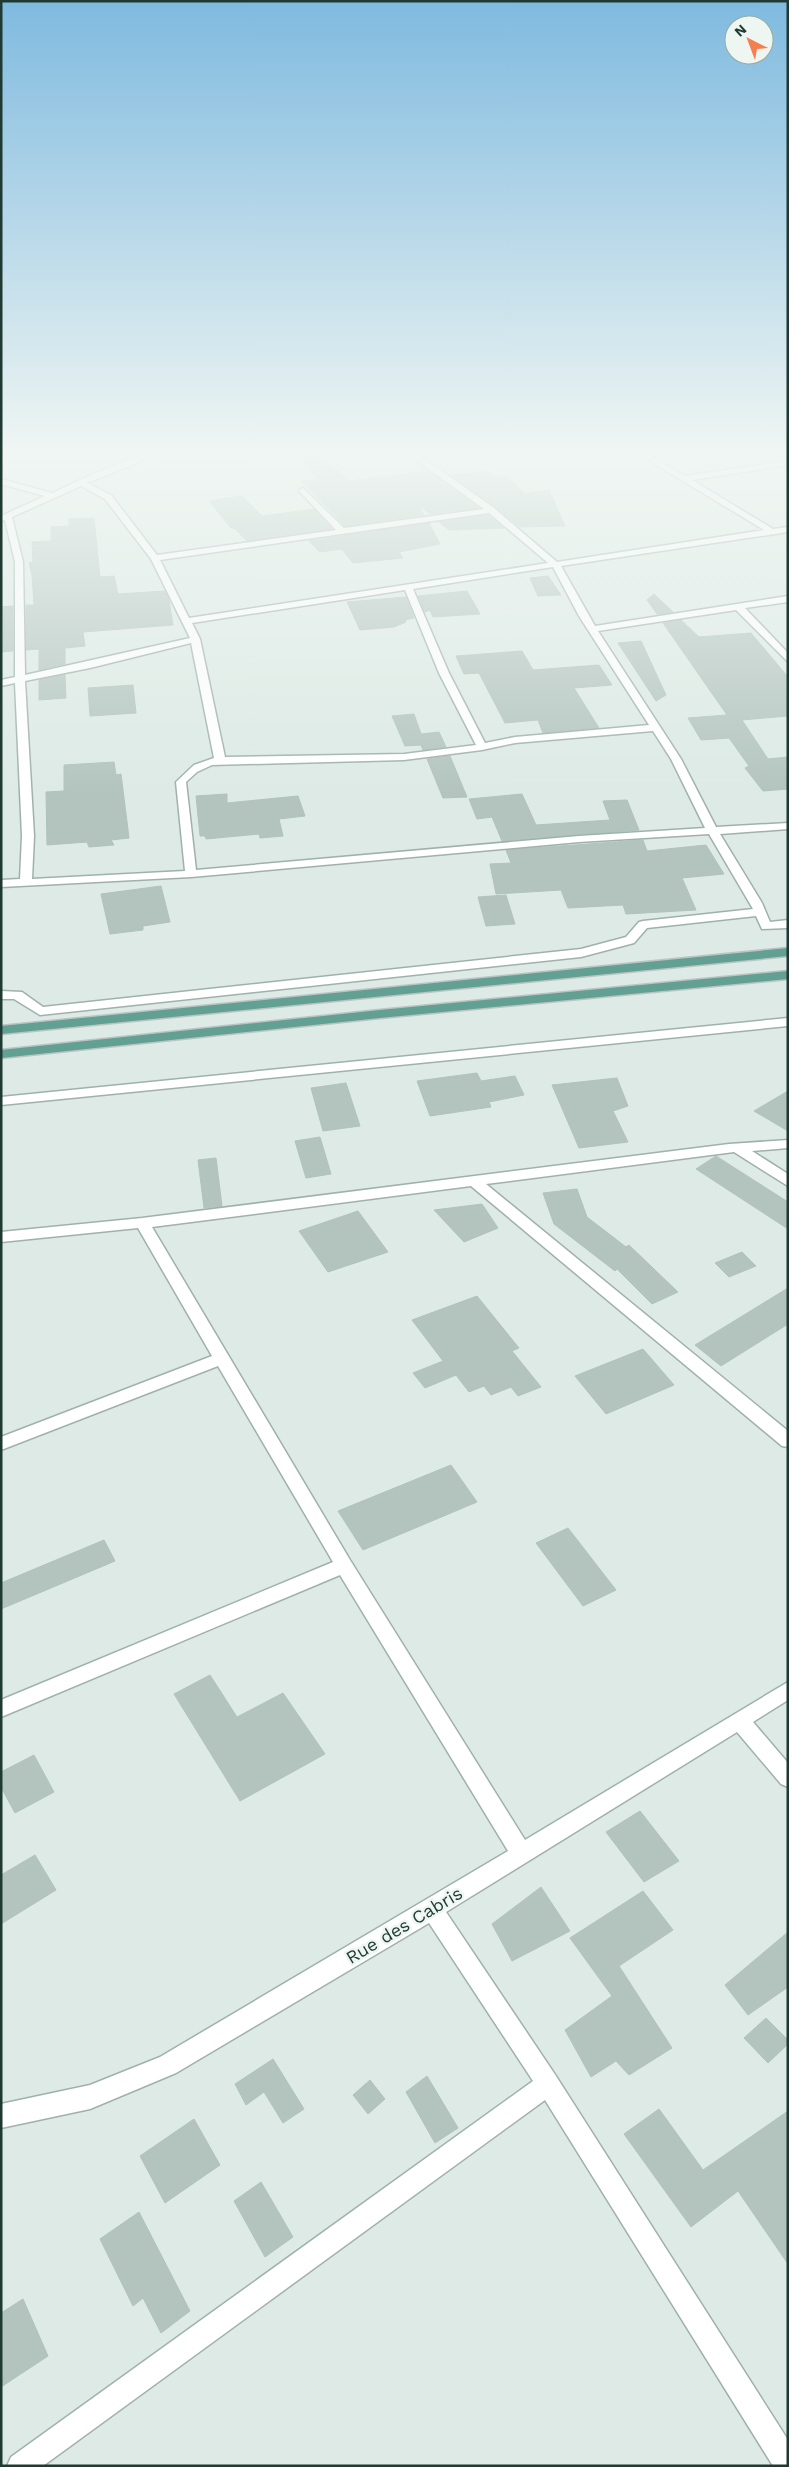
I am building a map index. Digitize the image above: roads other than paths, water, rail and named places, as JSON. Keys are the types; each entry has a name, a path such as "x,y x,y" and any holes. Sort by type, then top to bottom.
{"main road":[{"path":"1,1030 788,952"},
{"path":"1,1054 380,1014 788,975"}],"street":[{"path":"19,564 20,680 28,836 26,882"},
{"path":"158,564 194,639 216,732 220,760"},
{"path":"186,622 562,564"},
{"path":"556,565 592,629 654,728 676,759 713,832 760,912 766,926 788,924"},
{"path":"408,588 446,678 482,747"},
{"path":"592,629 788,599"},
{"path":"739,607 788,659"},
{"path":"1,683 90,666 194,639"},
{"path":"191,874 181,782 193,769 205,763 220,760 404,757 482,747 515,740 654,728"},
{"path":"1,884 191,874 579,839 788,826"},
{"path":"1,995 17,995 40,1011 581,954 630,940 643,925 760,912"},
{"path":"1,1101 788,1022"},
{"path":"1,1238 142,1223 737,1148 788,1144"},
{"path":"737,1148 788,1181"},
{"path":"474,1181 788,1441"},
{"path":"142,1223 344,1565 522,1854"},
{"path":"1,1444 223,1358"},
{"path":"1,1709 344,1565"},
{"name":"Rue des Cabris","path":"1,2116 90,2097 168,2065 432,1909 788,1690"},
{"path":"740,1721 788,1778"},
{"path":"432,1909 548,2084 788,2465"},
{"path":"20,2466 548,2084"}]}
